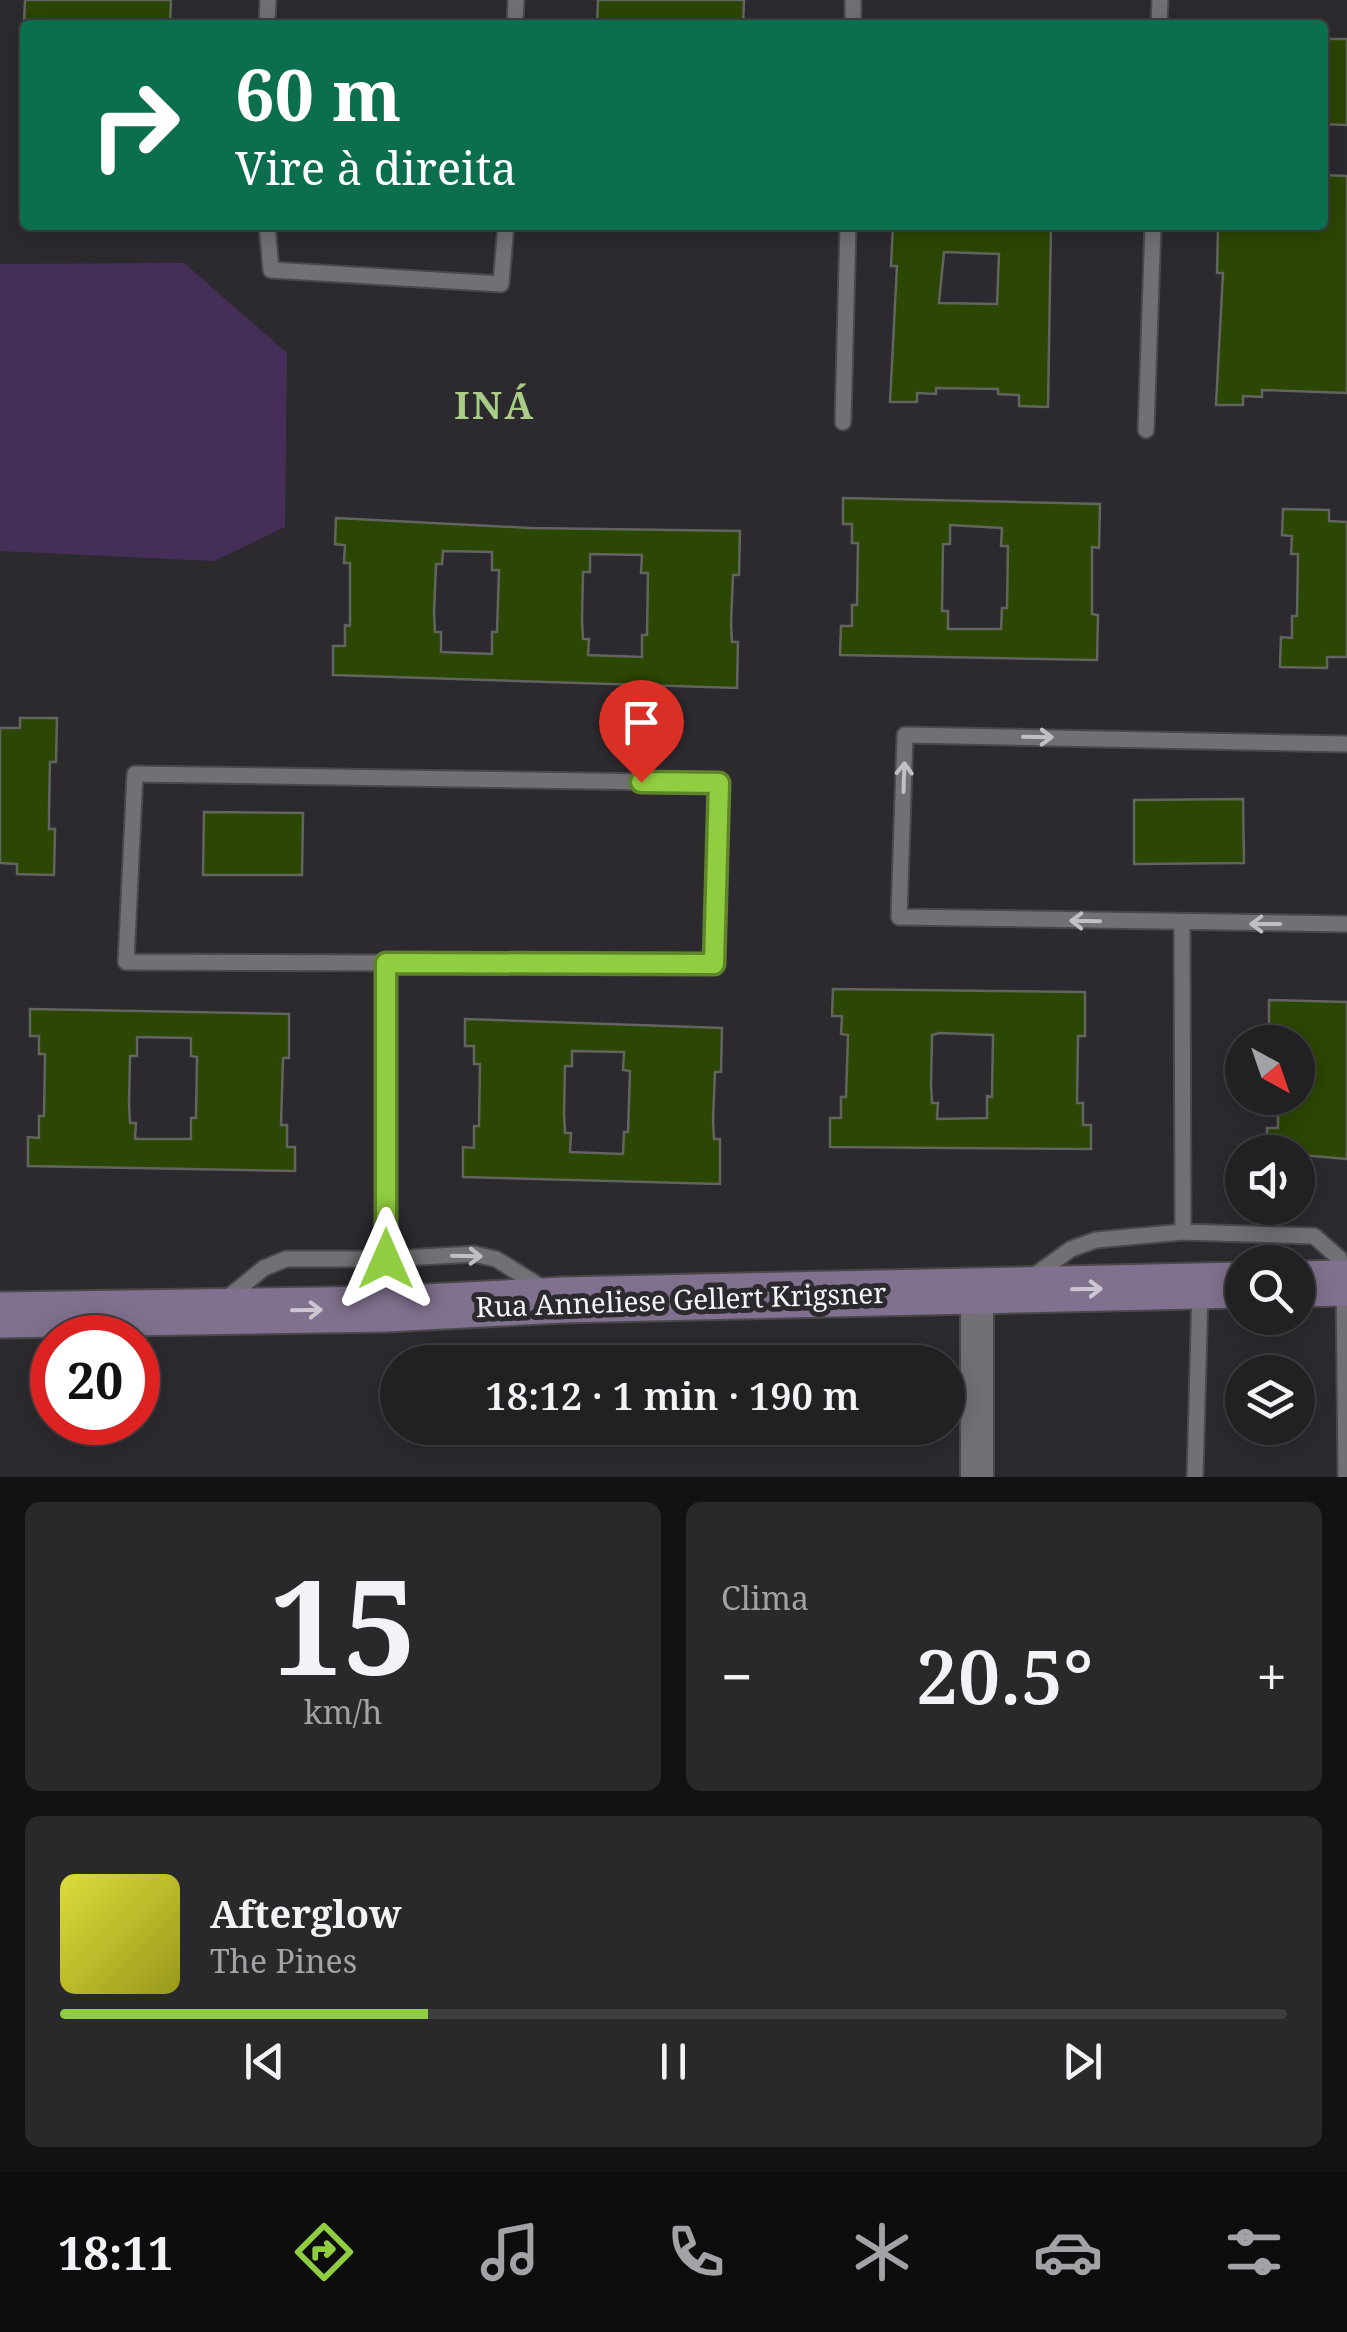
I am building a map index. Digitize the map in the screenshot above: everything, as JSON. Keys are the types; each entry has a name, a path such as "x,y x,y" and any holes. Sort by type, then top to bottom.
{"main road":[{"path":"1315,1284 1346,1283"},
{"name":"Rua Anneliese Gellert Krigsner","path":"0,1315 386,1309 562,1300 1221,1286"}],"street":[{"path":"977,1477 995,1291"}],"lane":[{"path":"267,230 271,270 501,284 506,230"},
{"path":"843,422 848,230"},
{"path":"1146,430 1153,230"},
{"path":"1347,744 905,734 900,917 1347,924"},
{"path":"135,774 719,783 714,964 386,963 126,962 135,774"},
{"path":"1182,924 1183,1232"},
{"path":"386,963 386,1259"},
{"path":"995,1291 1071,1249 1096,1240 1183,1232 1314,1236 1340,1258 1346,1283 1346,1477"},
{"path":"212,1312 264,1268 286,1259 474,1254 496,1259 562,1300"},
{"path":"1196,1477 1221,1286"}],"shaded area":[{"path":"184,263 287,353 285,527 214,561 0,551 0,264"}],"building":[{"path":"25,0 171,0 170,20 24,20"},
{"path":"598,0 744,0 743,20 597,20"},
{"path":"1328,39 1347,39 1347,125 1328,124"},
{"path":"1328,175 1347,176 1347,393 1262,390 1262,397 1243,396 1243,405 1216,405 1223,273 1217,273 1218,230 1328,230"},
{"path":"893,230 1051,230 1048,407 1019,406 1019,395 998,394 998,389 936,388 936,394 917,393 917,402 890,402 897,266 891,266","holes":["944,252 999,254 997,304 939,303"]},
{"path":"843,498 1100,504 1099,548 1092,547 1097,660 840,655 841,626 852,626 852,605 857,605 858,543 852,543 852,524 843,524","holes":["950,525 1002,528 1001,546 1008,546 1007,608 1002,608 1001,629 948,629 948,611 942,611 943,544 950,544"]},
{"path":"1283,509 1329,510 1329,521 1347,522 1347,657 1327,657 1327,668 1280,667 1281,637 1292,638 1292,616 1297,616 1298,554 1291,554 1292,536 1282,535"},
{"path":"336,518 530,528 740,531 739,575 733,575 731,623 732,642 738,642 737,688 333,675 333,646 345,646 345,625 350,626 350,563 344,563 345,545 335,544","holes":["443,551 492,552 492,570 499,570 497,632 492,632 492,654 441,652 441,632 435,632 434,613 436,564 442,564","590,554 642,555 641,573 648,573 647,635 642,635 642,657 588,655 589,639 583,639 582,620 583,572 590,572"]},
{"path":"20,718 57,718 56,762 50,762 49,811 49,829 55,829 54,875 17,874 17,864 0,863 0,728 20,728"},
{"path":"1243,799 1244,863 1134,864 1134,800"},
{"path":"204,812 303,813 302,875 203,875"},
{"path":"833,989 1085,992 1085,1036 1078,1036 1077,1103 1083,1103 1083,1125 1091,1125 1091,1149 830,1147 830,1118 841,1118 841,1097 846,1097 848,1035 841,1034 842,1016 832,1016","holes":["932,1035 993,1035 992,1097 987,1096 987,1118 937,1119 938,1103 932,1103"]},
{"path":"1269,1000 1347,1002 1347,1159 1315,1156 1315,1135 1267,1135 1267,1128 1278,1128 1278,1115 1315,1115 1315,1025 1269,1025"},
{"path":"30,1009 289,1014 289,1058 283,1058 281,1125 287,1125 287,1147 295,1147 295,1171 28,1166 28,1137 39,1138 39,1116 44,1116 45,1054 39,1054 39,1036 30,1036","holes":["137,1037 191,1038 191,1056 197,1057 196,1118 191,1118 191,1139 135,1139 136,1123 130,1123 129,1104 130,1056 137,1056"]},
{"path":"465,1019 722,1028 721,1072 715,1072 713,1120 714,1139 720,1139 720,1184 463,1177 463,1147 474,1148 474,1126 479,1126 480,1064 474,1064 474,1046 465,1046","holes":["572,1051 624,1052 623,1070 630,1071 628,1132 624,1132 623,1154 570,1152 571,1133 565,1133 564,1114 565,1066 572,1066"]}],"district":[{"name":"INÁ","path":"495,404"}],"route":[{"path":"386,1259 386,963 714,964 719,783 641,782"}]}
